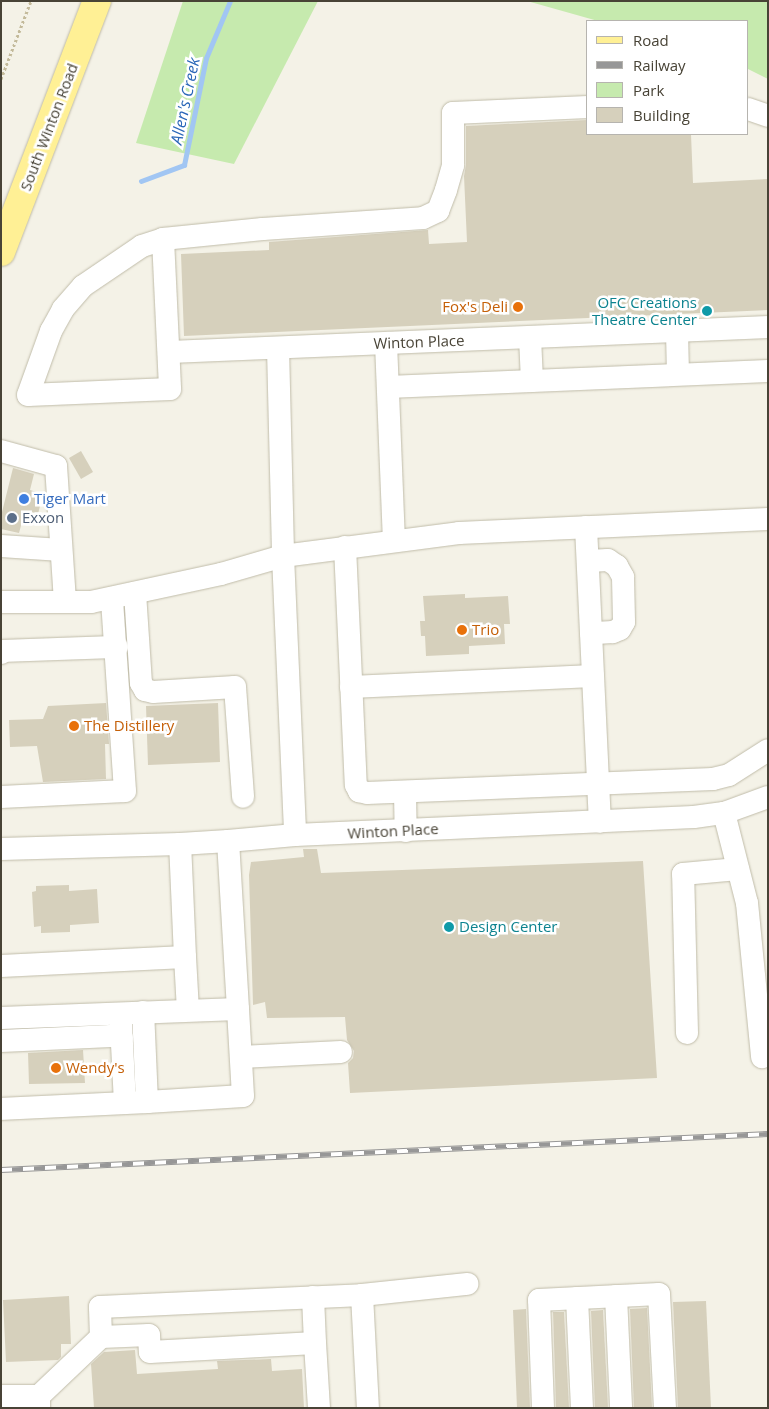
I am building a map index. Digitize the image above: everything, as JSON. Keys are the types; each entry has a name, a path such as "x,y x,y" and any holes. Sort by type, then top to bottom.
{"main road":[{"name":"South Winton Road","path":"1,252 97,1"}],"street":[{"path":"163,239 170,352 170,388 28,395 51,331 63,309 83,286 142,246 163,239 263,228 423,218 438,211 453,165 453,113 586,107"},
{"path":"749,109 768,116"},
{"name":"Winton Place","path":"170,352 768,327"},
{"path":"677,331 678,374"},
{"path":"530,337 532,381"},
{"path":"386,343 394,541"},
{"path":"278,348 283,556 295,835"},
{"path":"388,387 768,370"},
{"path":"1,451 56,466 64,602"},
{"path":"1,602 91,602 221,574 283,556 459,533 768,519"},
{"path":"586,527 600,822"},
{"path":"1,546 61,550"},
{"path":"345,548 356,785 359,791 366,793 405,792 713,780 729,775 768,750"},
{"path":"588,561 608,560 617,566 622,577 624,622 620,629 613,632 591,633"},
{"path":"135,593 141,683 145,690 152,692 235,687 243,796"},
{"path":"2,796 125,791 117,647 112,598"},
{"path":"1,653 117,647"},
{"path":"351,687 593,676"},
{"path":"405,792 406,830"},
{"name":"Winton Place","path":"1,849 180,844 295,835 694,818 724,813 768,797"},
{"path":"724,813 747,903 762,1057"},
{"path":"1,1109 244,1096 228,841"},
{"path":"180,844 188,1010"},
{"path":"688,1033 683,874 738,869"},
{"path":"1,966 185,957"},
{"path":"1,1018 238,1009"},
{"path":"132,1013 122,1038 136,1102"},
{"path":"132,1013 136,1102"},
{"path":"1,1041 111,1036 122,1038"},
{"path":"241,1057 341,1052"},
{"path":"101,1337 100,1307 362,1295 468,1284"},
{"path":"544,1408 539,1300 659,1294 665,1408"},
{"path":"362,1295 368,1408"},
{"path":"616,1296 621,1408"},
{"path":"313,1298 319,1408"},
{"path":"577,1298 582,1408"},
{"path":"1,1396 39,1402 101,1337 149,1335 150,1352 315,1343"}],"path":[{"path":"1,79 31,1"}],"green space":[{"path":"183,1 318,1 234,164 136,143"},
{"path":"527,1 768,1 768,79 749,70 749,20 594,20"}],"building":[{"path":"586,120 586,135 691,135 693,183 768,179 768,310 184,336 181,254 269,250 269,242 428,230 429,244 467,242 464,176 466,165 466,126"},
{"path":"81,451 93,472 81,479 69,458"},
{"path":"13,468 34,474 30,490 43,494 38,514 25,511 19,533 1,529 1,516"},
{"name":"Trio","path":"465,594 465,598 508,596 510,624 504,624 505,644 469,646 469,654 426,656 425,636 421,636 420,621 425,621 423,596"},
{"path":"106,703 109,744 105,744 106,779 43,782 37,746 10,747 9,720 43,719 48,706"},
{"path":"218,703 220,762 148,765 146,706"},
{"name":"Design Center","path":"303,849 317,849 321,873 643,861 657,1078 350,1093 348,1063 353,1058 354,1051 347,1040 345,1017 267,1018 265,1002 253,1005 249,875 251,862 304,857"},
{"path":"69,885 69,891 97,889 99,923 70,925 70,932 41,933 41,926 34,927 32,892 36,891 36,886"},
{"name":"Wendy's","path":"83,1050 85,1083 29,1084 28,1053"},
{"path":"69,1296 71,1344 61,1344 61,1357 58,1360 6,1362 3,1300"},
{"path":"706,1301 711,1408 678,1408 673,1302"},
{"path":"647,1308 652,1408 634,1408 630,1309"},
{"path":"526,1309 530,1408 517,1408 513,1310"},
{"path":"603,1310 608,1408 595,1408 591,1311"},
{"path":"553,1312 564,1312 569,1408 556,1408"},
{"path":"135,1350 137,1374 218,1369 217,1361 271,1359 272,1371 302,1369 304,1408 94,1408 91,1364 104,1352"}],"waterway":[{"name":"Allen's Creek","path":"141,181 184,165 206,58 230,1"}],"railway":[{"path":"1,1170 768,1134"}],"place":[{"name":"Fox's Deli","path":"518,307"},
{"name":"OFC Creations Theatre Center","path":"707,311"},
{"name":"Tiger Mart","path":"24,499"},
{"name":"Exxon","path":"12,518"},
{"name":"Trio","path":"462,630"},
{"name":"The Distillery","path":"74,726"},
{"name":"Design Center","path":"449,927"},
{"name":"Wendy's","path":"56,1068"}]}
